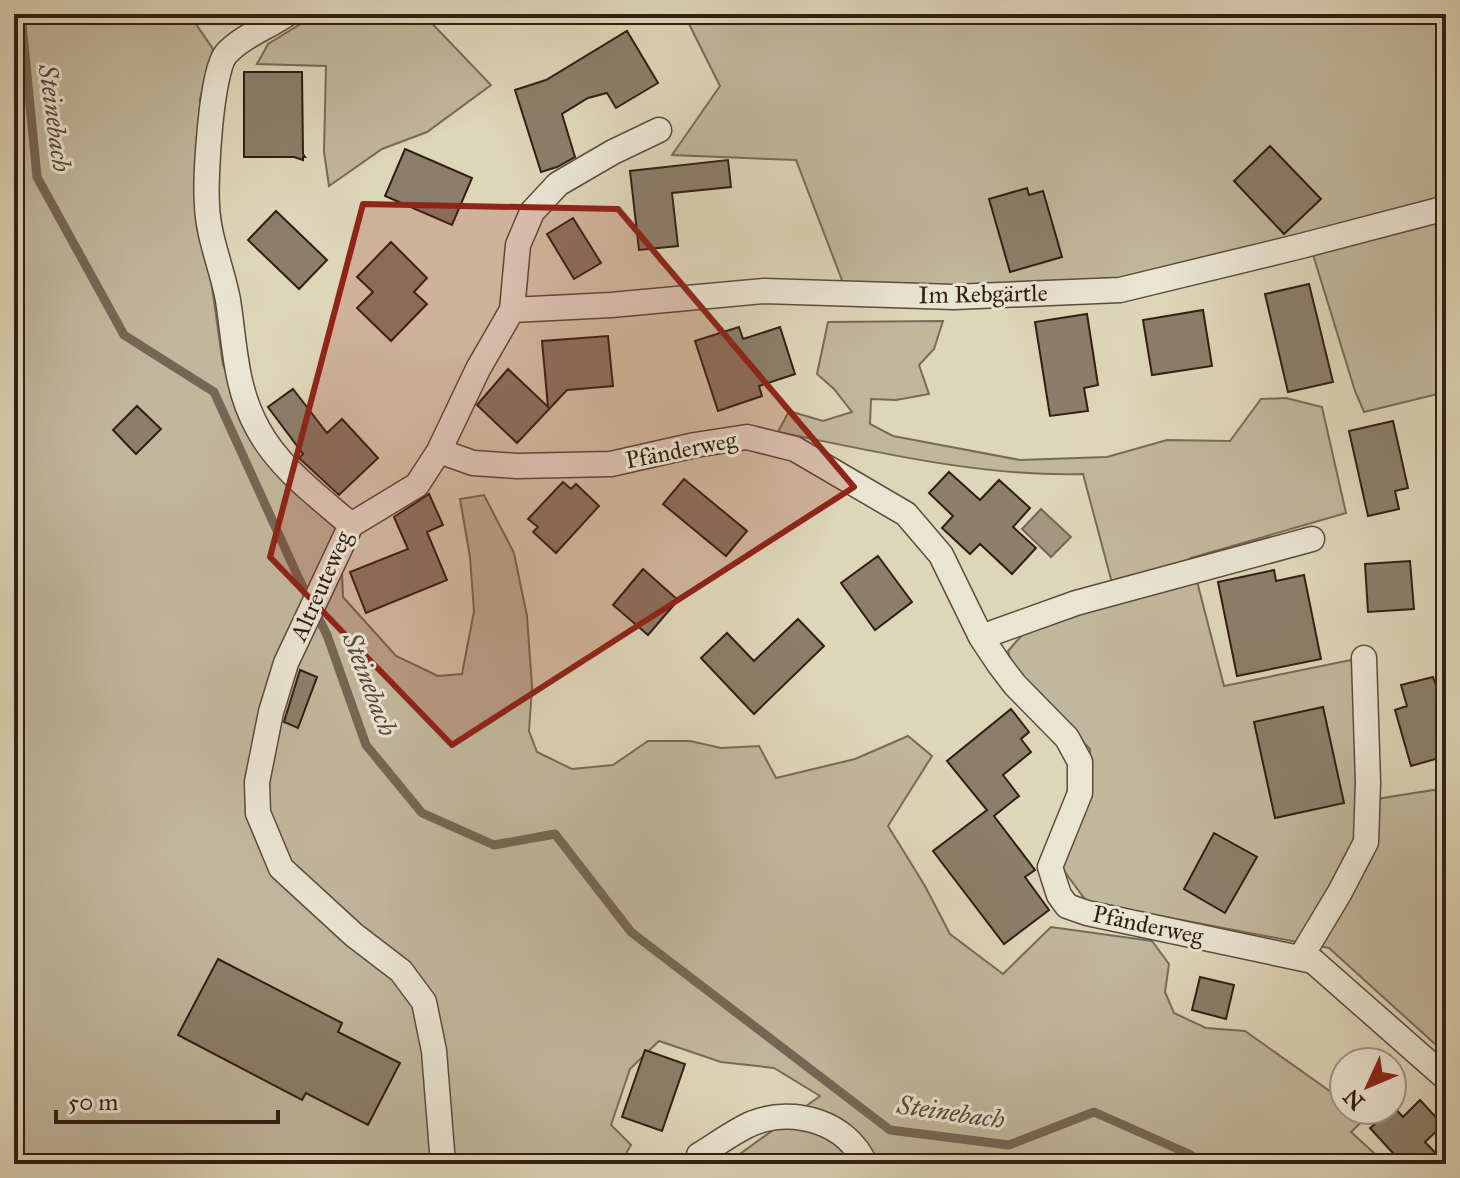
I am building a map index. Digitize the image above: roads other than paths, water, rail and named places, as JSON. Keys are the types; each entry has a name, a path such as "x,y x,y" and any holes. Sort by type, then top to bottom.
{"street":[{"name":"Altreuteweg","path":"287,14 239,44 222,61 212,116 207,206 228,299 234,357 243,398 259,430 289,471 351,525 286,663 271,712 257,782 258,813 281,868 354,935 401,971 424,1002 434,1051 443,1164"},
{"path":"351,525 417,485 439,451 478,369 512,310 518,245 532,212 558,184 659,130"},
{"name":"Im Rebgärtle","path":"512,310 611,305 764,291 954,297 1120,290 1446,208"},
{"name":"Pfänderweg","path":"439,451 473,463 517,466 611,464 747,437 795,449 906,514 941,555 981,637 1015,685 1067,738 1080,762 1080,793 1050,867 1059,895 1067,906 1087,913 1313,961 1446,1078"},
{"path":"981,637 1076,603 1312,539"},
{"path":"1301,957 1366,842 1368,782 1364,658"},
{"path":"705,1164 699,1155 754,1123 794,1115 835,1129 859,1151 865,1164"}],"waterway":[{"name":"Steinebach","path":"21,14 37,177 124,335 214,392 327,635 366,745 422,813 494,845 555,834 631,932 890,1130 1009,1145 1094,1112 1205,1164"}]}
